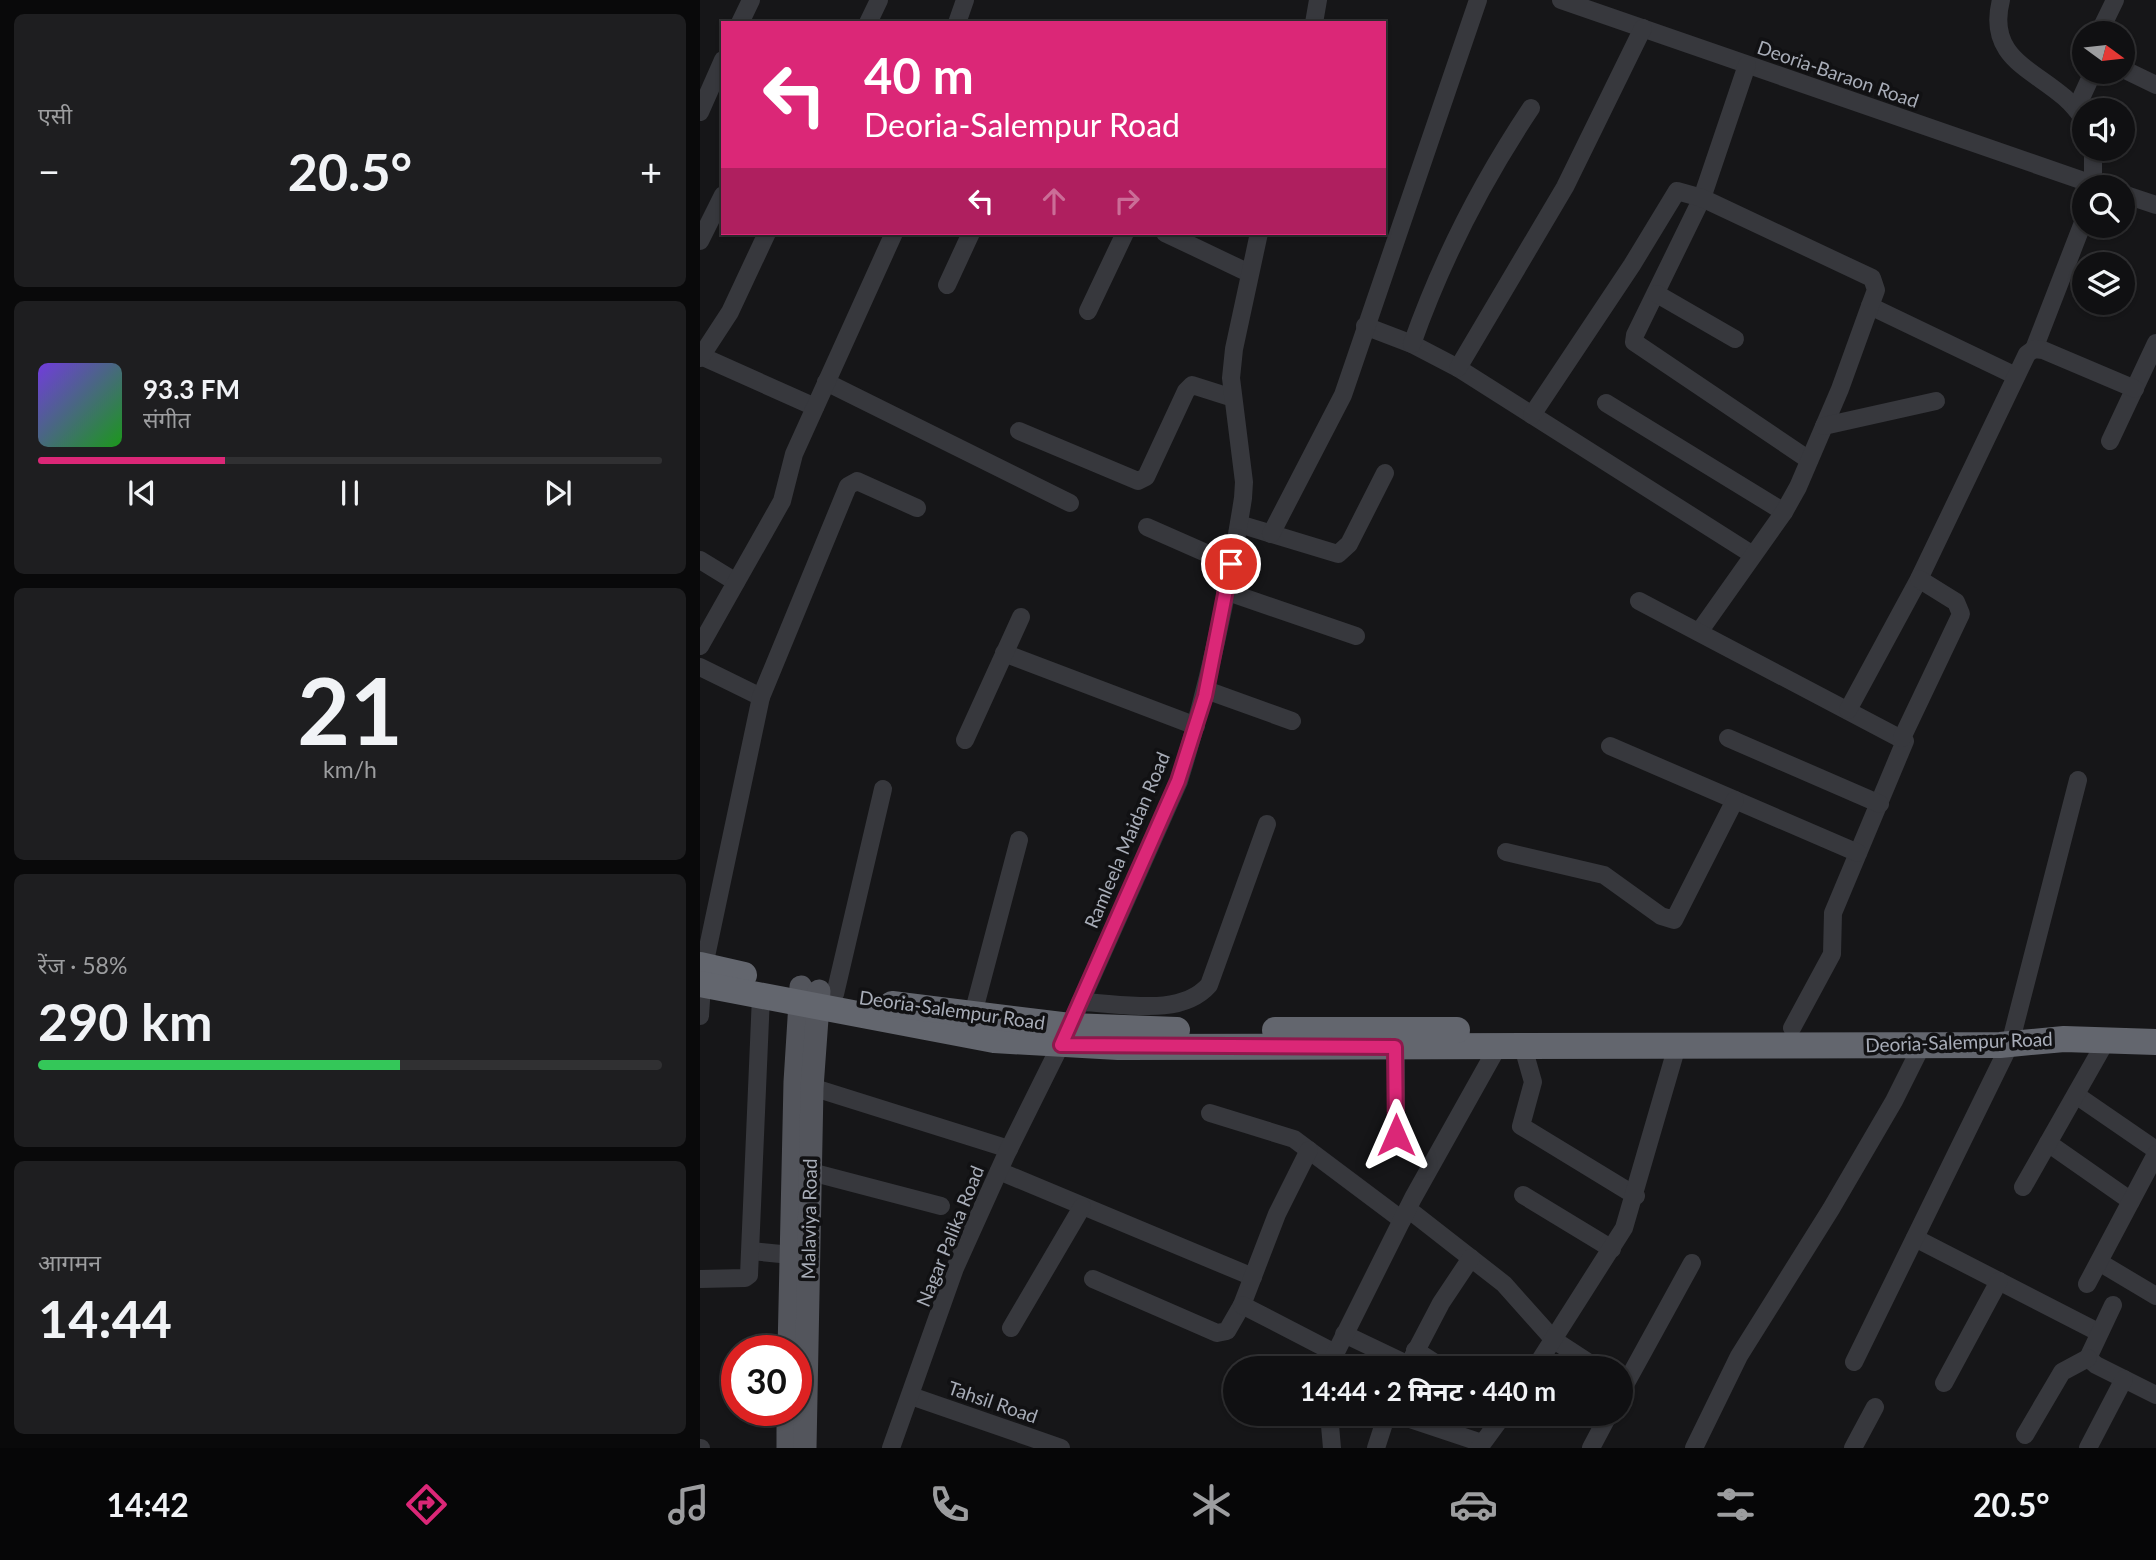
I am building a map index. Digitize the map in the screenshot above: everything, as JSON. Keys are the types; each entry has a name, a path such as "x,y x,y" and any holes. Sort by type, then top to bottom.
{"highway":[{"name":"Deoria-Salempur Road","path":"701,975 761,996 815,996 973,1014 1065,1035 1395,1047 1922,1045 2011,1038"},
{"name":"Deoria-Salempur Road","path":"701,975 815,996 994,1040 1193,1031 1792,1028 2156,1042"}],"main road":[{"name":"Malaviya Road","path":"805,1448 800,1256 804,1085 815,996"},
{"name":"Malaviya Road","path":"791,1335 811,1172 804,1085"},
{"path":"788,1426 788,1448"}],"street":[{"path":"741,21 751,0"},
{"path":"870,21 879,0"},
{"path":"958,21 965,0"},
{"path":"1314,21 1318,0"},
{"path":"1270,534 1331,420 1478,0"},
{"name":"Deoria-Baraon Road","path":"1561,0 2072,177"},
{"path":"2001,0 1996,28 2002,45 2072,108"},
{"path":"2105,21 2115,0"},
{"path":"1458,368 1565,187 1643,29"},
{"path":"700,112 721,64"},
{"path":"1747,65 1702,198 1634,342 1809,460"},
{"path":"2135,73 2154,80"},
{"path":"1412,344 1435,282 1474,198 1531,108"},
{"path":"1532,415 1632,265 1674,194 1681,190 1864,273 1876,283 1870,306 1824,426 1784,512 1699,632"},
{"path":"2135,198 2156,205"},
{"path":"700,241 721,199"},
{"path":"766,235 730,312 701,357 815,407"},
{"path":"700,646 782,501 794,454 893,235"},
{"path":"947,285 970,235"},
{"path":"1088,311 1124,235"},
{"path":"1169,235 1249,273"},
{"name":"Ramleela Maidan Road","path":"1065,1035 1178,781 1206,690 1239,524 1244,482 1231,378 1234,349 1258,235"},
{"path":"1849,710 1919,579 2027,354 2034,349 2077,238"},
{"path":"1657,293 1735,339"},
{"path":"1870,306 2016,376"},
{"path":"1365,326 1412,344 1458,368 1753,555"},
{"path":"2110,441 2156,343"},
{"path":"2034,349 2043,350 2135,389"},
{"path":"826,382 1070,503"},
{"path":"1019,431 1138,481 1146,477 1186,391 1192,385 1233,398"},
{"path":"1824,426 1936,401"},
{"path":"1606,402 1784,512"},
{"path":"1239,524 1338,554 1349,544 1385,473"},
{"path":"700,1016 701,975 761,697 851,482 857,481 917,508"},
{"path":"1147,527 1231,564"},
{"path":"700,561 736,582"},
{"path":"1902,738 1961,614 1956,602 1919,579"},
{"path":"1225,591 1356,636"},
{"path":"1639,601 1902,738 1906,744 1831,921 1832,954 1792,1028"},
{"path":"965,740 1021,617"},
{"path":"1004,653 1196,726"},
{"path":"700,667 761,697"},
{"path":"1206,690 1292,722"},
{"path":"1728,738 1880,804"},
{"path":"1610,746 1858,853"},
{"path":"1854,1362 2011,1038 2078,780"},
{"path":"815,996 883,789"},
{"path":"1506,852 1604,875 1661,916 1674,920 1735,800"},
{"path":"1080,1002 1163,1005 1190,1001 1202,993 1209,985 1267,824"},
{"path":"973,1014 1019,840"},
{"path":"700,1279 745,1279 749,1275 761,996"},
{"name":"Nagar Palika Road","path":"891,1448 955,1268 1065,1035"},
{"path":"2023,1187 2106,1041"},
{"path":"1694,1448 1739,1356 1831,1209 1894,1101 1922,1045"},
{"path":"1543,1356 1624,1228 1636,1196 1677,1046"},
{"path":"1395,1047 1396,1135"},
{"path":"1333,1356 1405,1214 1510,1047 1533,1082 1521,1126 1636,1196"},
{"path":"804,1085 1009,1149"},
{"path":"2076,1095 2156,1152 2087,1284"},
{"path":"1210,1112 1281,1134 1309,1150 1471,1258 1504,1284 1554,1340 1579,1356"},
{"path":"2048,1143 2130,1201"},
{"path":"1093,1279 1217,1333 1227,1331 1242,1305 1277,1214 1309,1150"},
{"path":"999,1171 1253,1277"},
{"path":"811,1172 941,1206"},
{"path":"1523,1195 1612,1249"},
{"path":"1011,1328 1082,1207"},
{"path":"1915,1238 2098,1332"},
{"path":"751,1251 800,1256"},
{"path":"1413,1356 1471,1258"},
{"path":"2099,1262 2156,1296"},
{"path":"1633,1368 1692,1263"},
{"path":"1944,1383 1999,1281"},
{"path":"1242,1305 1323,1356"},
{"path":"2025,1435 2062,1373 2088,1358 2113,1305"},
{"path":"1344,1334 1398,1356"},
{"path":"2088,1358 2091,1363 2156,1395"},
{"path":"2088,1448 2124,1380"},
{"name":"Tahsil Road","path":"911,1396 1061,1448"},
{"path":"1853,1448 1875,1407"},
{"path":"1330,1426 1332,1448"},
{"path":"1376,1448 1383,1426"},
{"path":"1427,1426 1481,1446 1495,1426"},
{"path":"1591,1448 1603,1426"}],"route":[{"path":"1231,564 1205,696 1178,781 1061,1045 1395,1047 1396,1135"}]}
